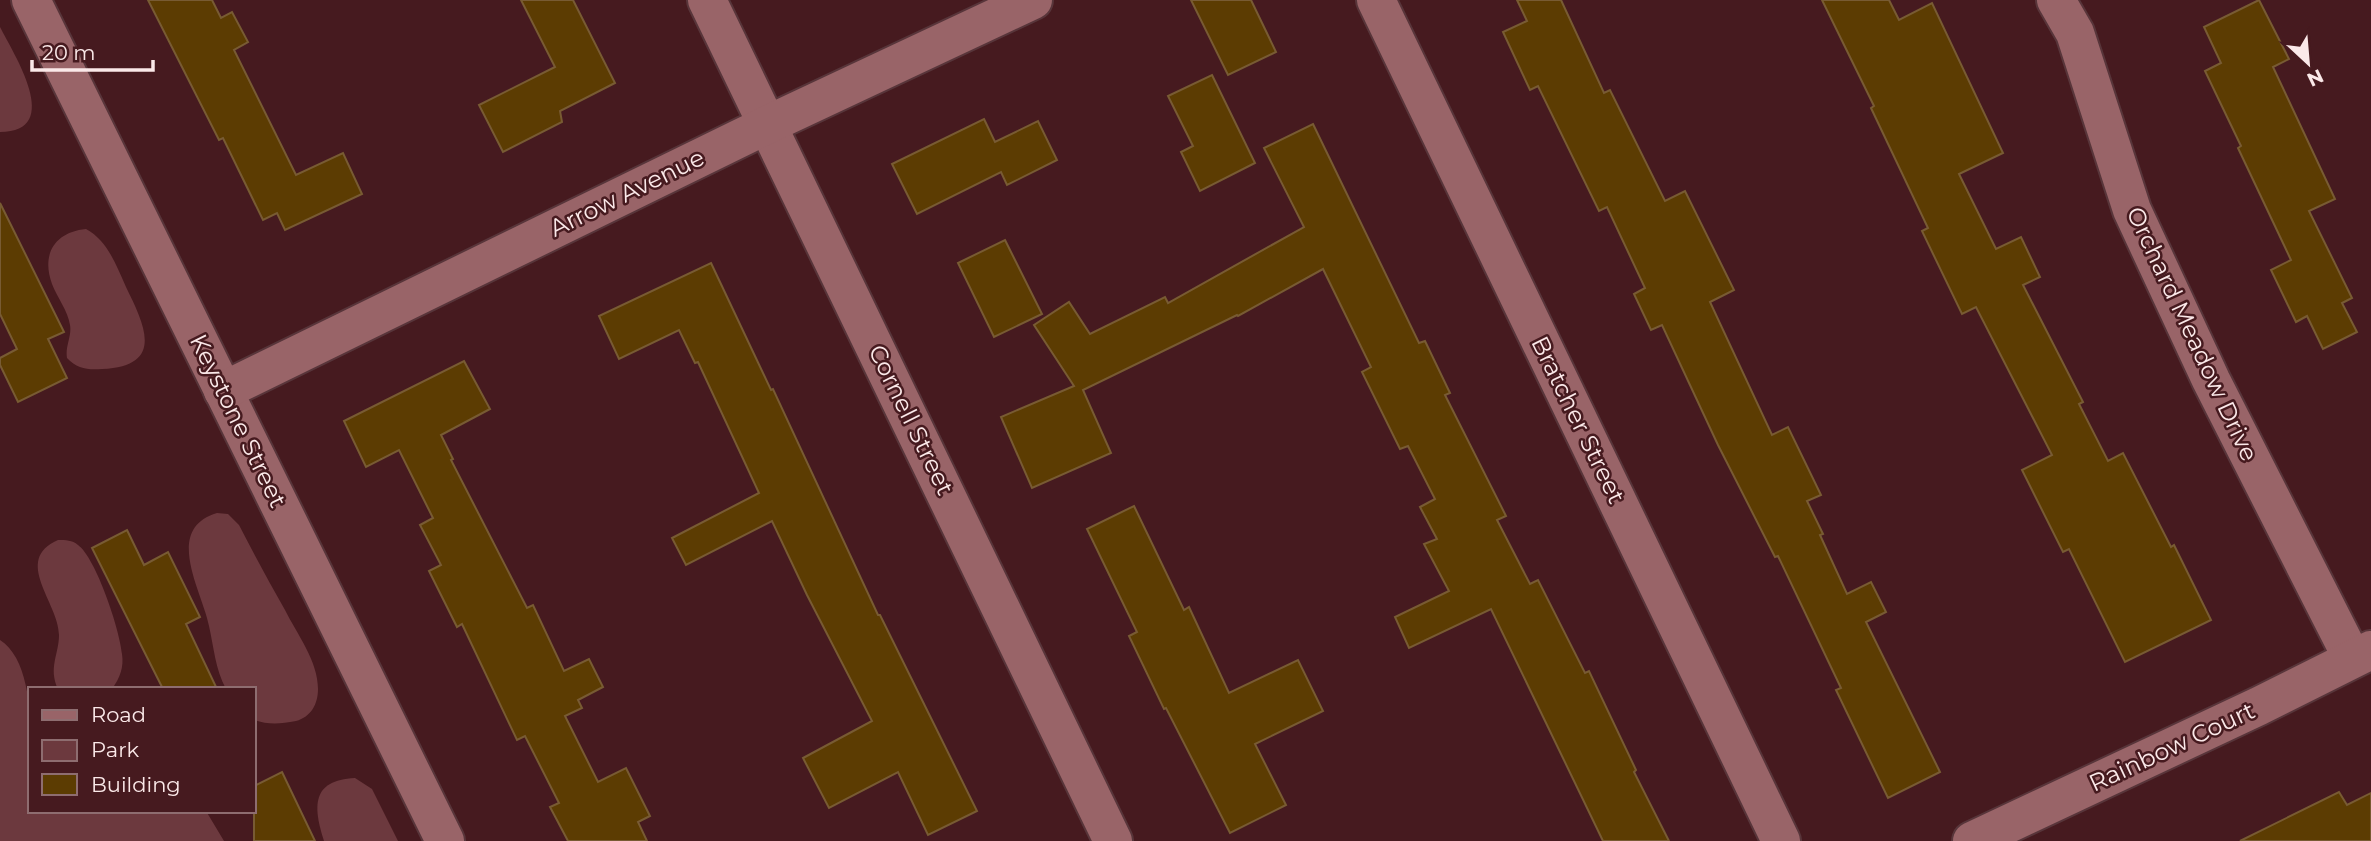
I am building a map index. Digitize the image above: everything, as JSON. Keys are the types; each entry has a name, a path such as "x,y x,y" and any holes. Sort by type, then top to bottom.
{"street":[{"name":"Keystone Street","path":"31,0 445,841"},
{"name":"Cornell Street","path":"707,0 1113,841"},
{"name":"Arrow Avenue","path":"223,391 769,124 1033,0"},
{"name":"Bratcher Street","path":"1376,0 1781,841"},
{"name":"Orchard Meadow Drive","path":"2056,0 2074,33 2132,210 2211,380 2361,654"},
{"name":"Rainbow Court","path":"1972,841 2259,706 2361,654"}],"green space":[{"path":"0,27 23,72 32,106 29,119 19,129 0,132"},
{"path":"86,229 100,240 110,254 143,328 145,341 142,351 135,360 122,366 87,369 79,367 67,358 70,325 52,284 48,263 53,246 59,240 75,231"},
{"path":"217,513 228,514 239,525 301,638 315,668 318,695 313,709 301,719 275,724 256,721 256,687 225,687 190,562 192,532 201,521"},
{"path":"58,540 73,542 85,552 92,564 106,595 120,643 121,672 113,687 57,687 54,668 59,635 38,570 39,559 45,549"},
{"path":"0,640 13,653 22,671 28,694 28,813 207,813 224,841 0,841"},
{"path":"355,778 372,789 398,841 324,841 318,817 319,797 330,784"}],"building":[{"path":"148,0 212,0 221,18 232,12 248,42 234,50 296,175 343,153 362,194 285,230 277,213 263,220 223,138 219,140"},
{"path":"521,0 573,0 615,83 560,111 562,122 503,152 479,105 555,67"},
{"path":"1191,0 1251,0 1276,52 1228,75"},
{"path":"1517,0 1561,0 1604,93 1610,90 1665,201 1685,191 1734,290 1710,302 1772,435 1788,427 1821,495 1807,501 1847,594 1871,582 1886,612 1866,622 1940,772 1888,798 1836,690 1841,688 1778,556 1775,557 1718,445 1662,325 1651,330 1634,294 1645,288 1607,207 1599,211 1538,86 1530,90 1503,32 1527,21"},
{"path":"1822,0 1889,0 1899,20 1932,3 2003,153 1959,174 1996,249 2021,237 2040,277 2023,285 2083,402 2079,404 2108,461 2123,453 2171,547 2174,545 2211,620 2125,662 2069,549 2063,552 2022,470 2052,455 1976,307 1962,314 1922,231 1928,228 1871,108 1874,106"},
{"path":"2259,0 2289,59 2273,67 2335,199 2309,211 2352,298 2342,303 2357,332 2323,349 2307,316 2296,322 2271,270 2291,260 2205,71 2221,63 2204,27"},
{"path":"1212,75 1255,163 1200,191 1181,152 1193,146 1168,96"},
{"path":"984,119 995,142 1038,121 1057,160 1007,185 1001,172 917,214 892,164"},
{"path":"1313,124 1419,343 1425,341 1450,393 1445,395 1506,516 1497,520 1530,584 1538,580 1585,673 1589,671 1636,770 1634,772 1669,841 1603,841 1491,609 1409,648 1395,617 1449,591 1424,544 1437,539 1420,507 1435,499 1408,446 1400,449 1362,372 1371,367 1323,269 1238,316 1083,390 1111,453 1032,488 1001,417 1074,386 1034,325 1069,302 1090,334 1165,297 1168,303 1304,227 1264,148"},
{"path":"0,203 64,332 48,339 67,378 18,402 0,365 0,358 17,349 0,314"},
{"path":"1005,240 1042,314 994,337 958,263"},
{"path":"711,263 878,615 977,811 928,835 898,772 829,808 803,758 872,721 772,521 686,565 672,538 759,493 698,362 695,363 679,330 619,359 599,316"},
{"path":"464,361 490,409 441,435 453,459 451,460 527,608 533,605 564,671 589,659 603,687 578,700 582,708 565,716 598,782 626,768 650,816 638,822 647,841 568,841 550,807 559,803 525,736 517,740 462,624 457,627 429,571 441,565 420,525 433,518 399,450 366,467 344,421"},
{"path":"1134,506 1184,610 1189,607 1229,693 1298,660 1323,711 1255,744 1286,805 1230,833 1166,708 1164,709 1129,636 1137,632 1087,529"},
{"path":"127,530 144,565 168,552 200,617 186,624 216,687 162,687 92,548"},
{"path":"282,772 315,841 254,841 256,785"},
{"path":"2339,792 2347,805 2371,793 2371,841 2240,841"}]}
